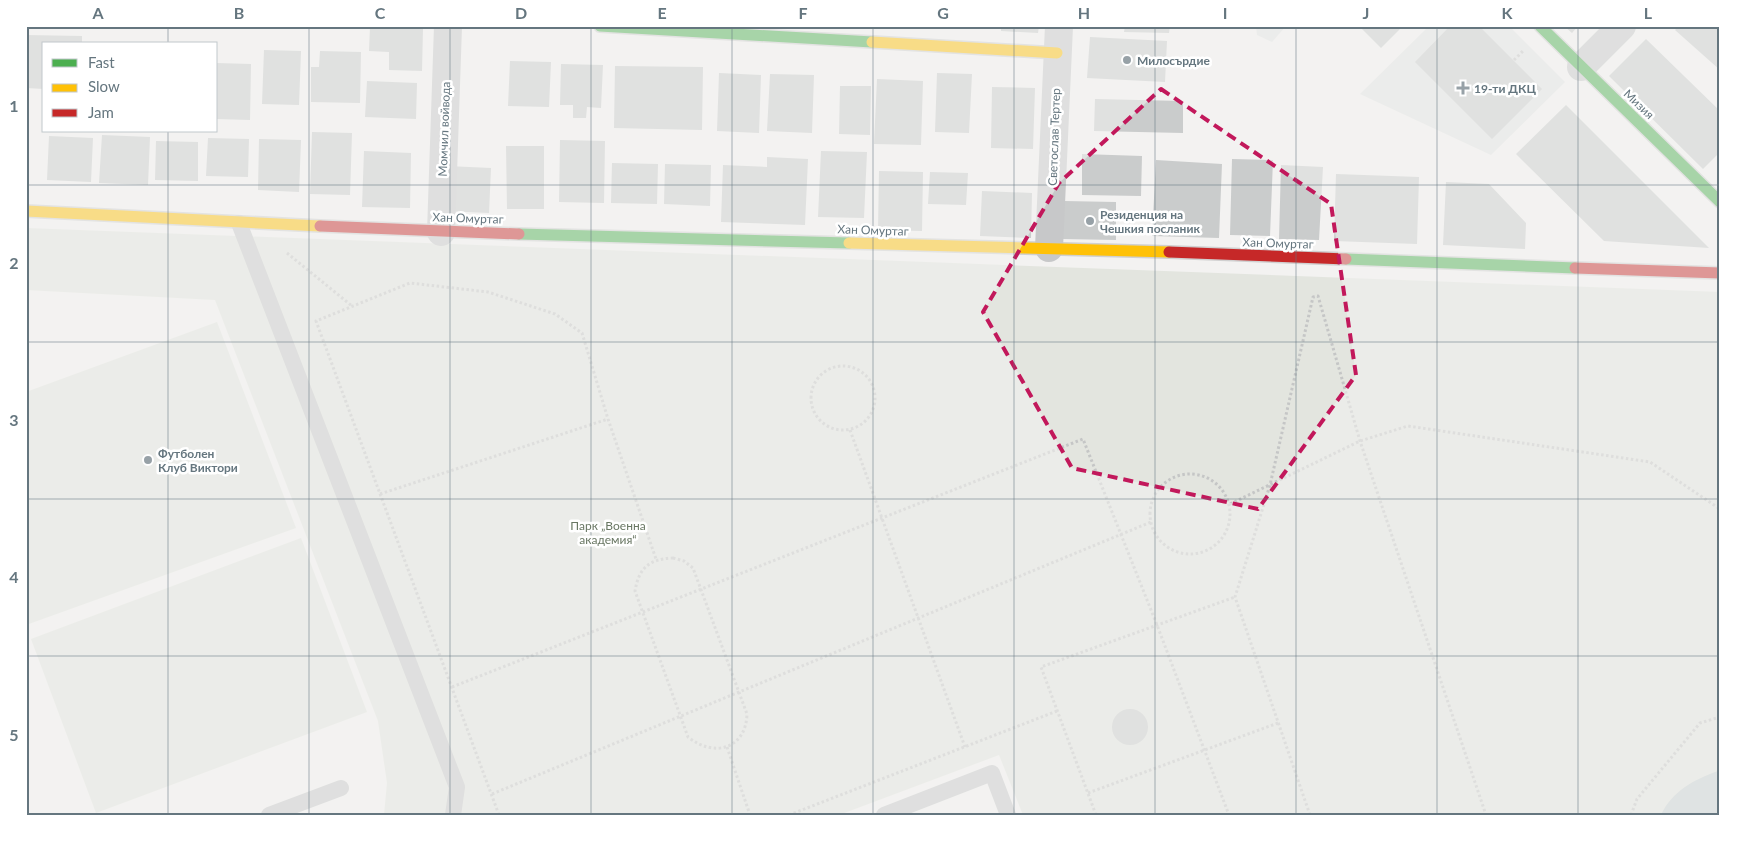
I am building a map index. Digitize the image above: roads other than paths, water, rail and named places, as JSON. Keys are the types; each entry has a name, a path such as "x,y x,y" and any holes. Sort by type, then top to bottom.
{"street":[{"name":"Момчил войвода","path":"441,232 448,26"},
{"path":"600,26 1057,53"},
{"name":"Светослав Тертер","path":"1050,248 1059,26"},
{"name":"Мизия","path":"1540,26 1720,202"},
{"path":"1581,67 1622,26"},
{"name":"Хан Омуртаг","path":"26,211 441,232 1050,248 1720,273"}],"lane":[{"path":"239,223 457,787 453,815"},
{"path":"884,815 992,774 1008,815"},
{"path":"269,815 341,788"}],"place":[{"name":"Милосърдие","path":"1127,60"},
{"name":"19-ти ДКЦ","path":"1463,88"},
{"name":"Резиденция на Чешкия посланик","path":"1090,221"},
{"name":"Футболен Клуб Виктори","path":"148,460"}],"park label":[{"name":"Парк „Военна академия“","path":"608,532"}]}
